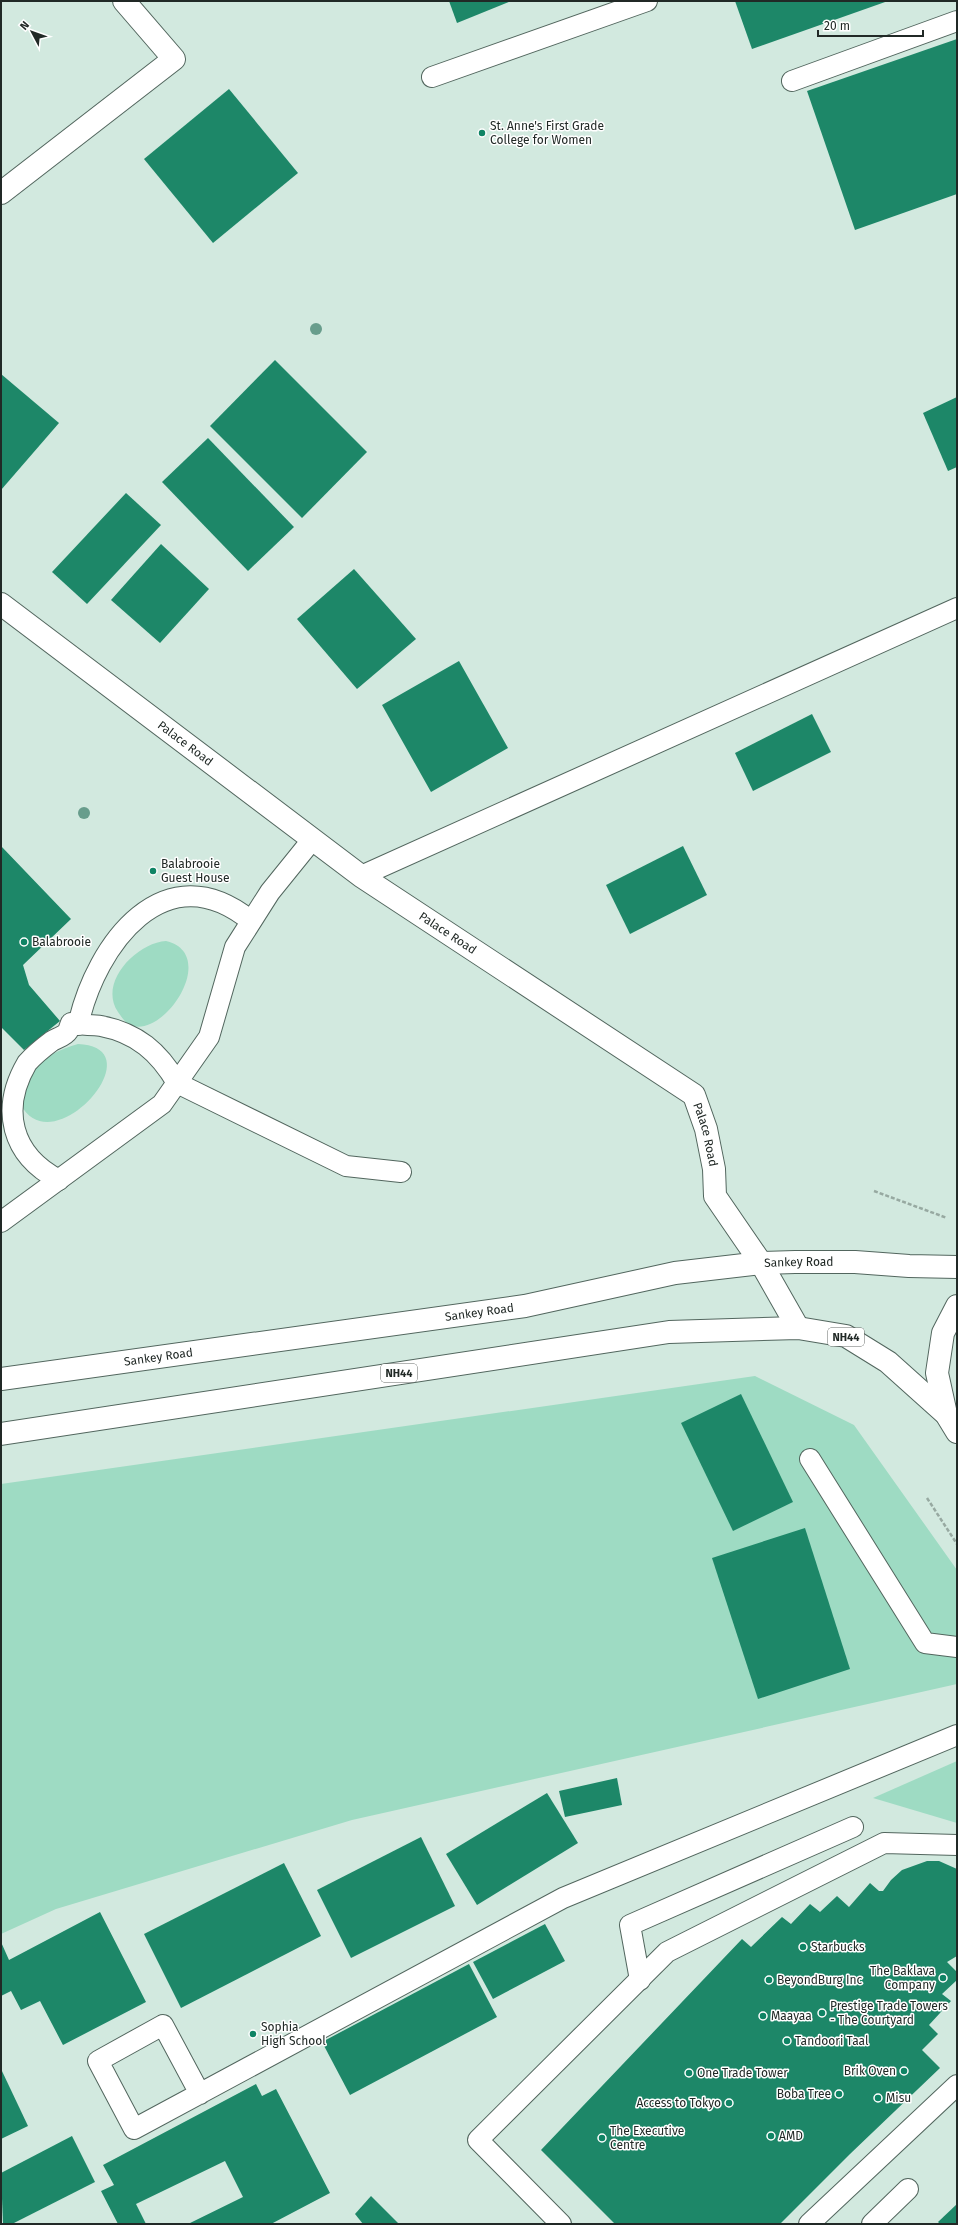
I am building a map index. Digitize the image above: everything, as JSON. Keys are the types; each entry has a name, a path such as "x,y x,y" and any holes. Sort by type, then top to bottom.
{"main road":[{"path":"1,193 174,59 124,1"},
{"name":"Palace Road","path":"1,604 361,876 694,1095 706,1129 714,1169 715,1196 761,1263 798,1328"},
{"name":"Sankey Road","path":"1,1380 525,1306 675,1273 761,1263 855,1262 909,1266 957,1267"},
{"path":"952,1423 937,1373 943,1333 957,1306"},
{"name":"NH44","path":"1,1434 669,1332 798,1328 846,1336 888,1362 952,1423"}],"lane":[{"path":"432,77 647,1"},
{"path":"792,81 957,21"},
{"path":"361,876 957,608"},
{"path":"1,1222 162,1104 209,1037 234,947 270,892 312,840"},
{"path":"78,1025 83,1004 100,965 114,943 131,924 150,907 167,900 186,896 204,897 221,901 237,910 251,922"},
{"path":"59,1180 44,1172 24,1152 12,1133 7,1116 16,1081 28,1062 52,1042 68,1032 71,1023 112,1028 132,1035 151,1048 166,1064 177,1083 346,1166 401,1172"},
{"path":"810,1459 925,1643 957,1647"},
{"path":"200,2094 163,2025 98,2061 134,2129 200,2094 563,1898 957,1734"},
{"path":"640,1980 630,1925 853,1827"},
{"path":"561,2224 478,2140 667,1952 884,1843 957,1845"},
{"path":"809,2224 957,2086"},
{"path":"872,2224 908,2189"}],"path":[{"path":"874,1191 947,1218"},
{"path":"927,1498 957,1544"}],"green space":[{"path":"166,941 182,949 188,962 187,978 180,994 169,1010 156,1021 142,1026 128,1024 118,1012 113,1001 113,989 116,977 123,966 143,949 155,943"},
{"path":"78,1044 100,1050 107,1063 103,1080 91,1098 74,1113 55,1121 36,1120 21,1105 30,1075 39,1064 51,1055"},
{"path":"755,1376 854,1425 957,1570 957,1684 352,1820 56,1909 1,1934 1,1484"},
{"path":"957,1761 957,1823 873,1798"}],"building":[{"path":"449,1 511,1 457,23"},
{"path":"735,1 888,1 752,49"},
{"path":"957,39 957,194 855,230 807,91"},
{"path":"229,89 298,173 213,243 144,159"},
{"path":"275,360 367,452 302,518 210,426"},
{"path":"1,374 59,423 1,490"},
{"path":"957,397 957,467 948,471 923,413"},
{"path":"208,438 294,527 248,571 162,482"},
{"path":"126,493 161,525 87,604 52,572"},
{"path":"161,544 209,589 160,643 111,600"},
{"path":"354,569 416,639 357,689 297,619"},
{"path":"459,661 508,748 431,792 382,705"},
{"path":"812,714 831,752 753,791 735,753"},
{"name":"Balabrooie","path":"1,846 71,919 23,965 29,985 60,1021 24,1050 1,1027"},
{"path":"683,846 707,895 630,934 606,885"},
{"path":"741,1394 793,1502 733,1531 681,1423"},
{"path":"805,1528 850,1669 758,1699 712,1558"},
{"path":"617,1778 622,1805 565,1817 559,1791"},
{"path":"547,1793 578,1843 477,1905 446,1854"},
{"path":"421,1837 455,1906 351,1958 317,1890"},
{"path":"927,1861 939,1861 957,1869 957,1956 947,1962 957,1972 957,1980 942,1994 951,2001 929,2025 938,2034 922,2050 940,2068 850,2154 780,2224 615,2224 541,2150 742,1939 751,1947 782,1917 791,1924 810,1904 820,1912 837,1896 849,1907 870,1883 879,1891 883,1891 891,1880 902,1870"},
{"path":"284,1863 321,1936 181,2008 144,1934"},
{"path":"100,1912 146,2002 63,2045 40,2001 21,2010 11,1991 1,1996 1,1942 9,1960"},
{"path":"545,1924 565,1961 493,1999 473,1962"},
{"path":"469,1964 497,2017 350,2095 322,2042"},
{"path":"1,2069 28,2126 1,2139"},
{"path":"256,2084 262,2096 276,2089 330,2193 271,2224 188,2224 243,2197 225,2161 136,2204 146,2224 118,2224 101,2191 114,2185 103,2165"},
{"path":"72,2136 95,2182 12,2224 3,2224 1,2173"},
{"path":"371,2196 399,2224 363,2224 355,2214"},
{"path":"957,2204 957,2224 940,2224 938,2222"}],"place":[{"name":"St. Anne's First Grade College for Women","path":"482,133"},
{"name":"Balabrooie Guest House","path":"153,871"},
{"name":"Balabrooie","path":"24,942"},
{"name":"Starbucks","path":"803,1947"},
{"name":"The Baklava Company","path":"943,1978"},
{"name":"BeyondBurg Inc","path":"769,1980"},
{"name":"Prestige Trade Towers - The Courtyard","path":"822,2013"},
{"name":"Maayaa","path":"763,2016"},
{"name":"Sophia High School","path":"253,2034"},
{"name":"Tandoori Taal","path":"787,2041"},
{"name":"Brik Oven","path":"904,2071"},
{"name":"One Trade Tower","path":"689,2073"},
{"name":"Boba Tree","path":"839,2094"},
{"name":"Misu","path":"878,2098"},
{"name":"Access to Tokyo","path":"729,2103"},
{"name":"AMD","path":"771,2136"},
{"name":"The Executive Centre","path":"602,2138"}]}
